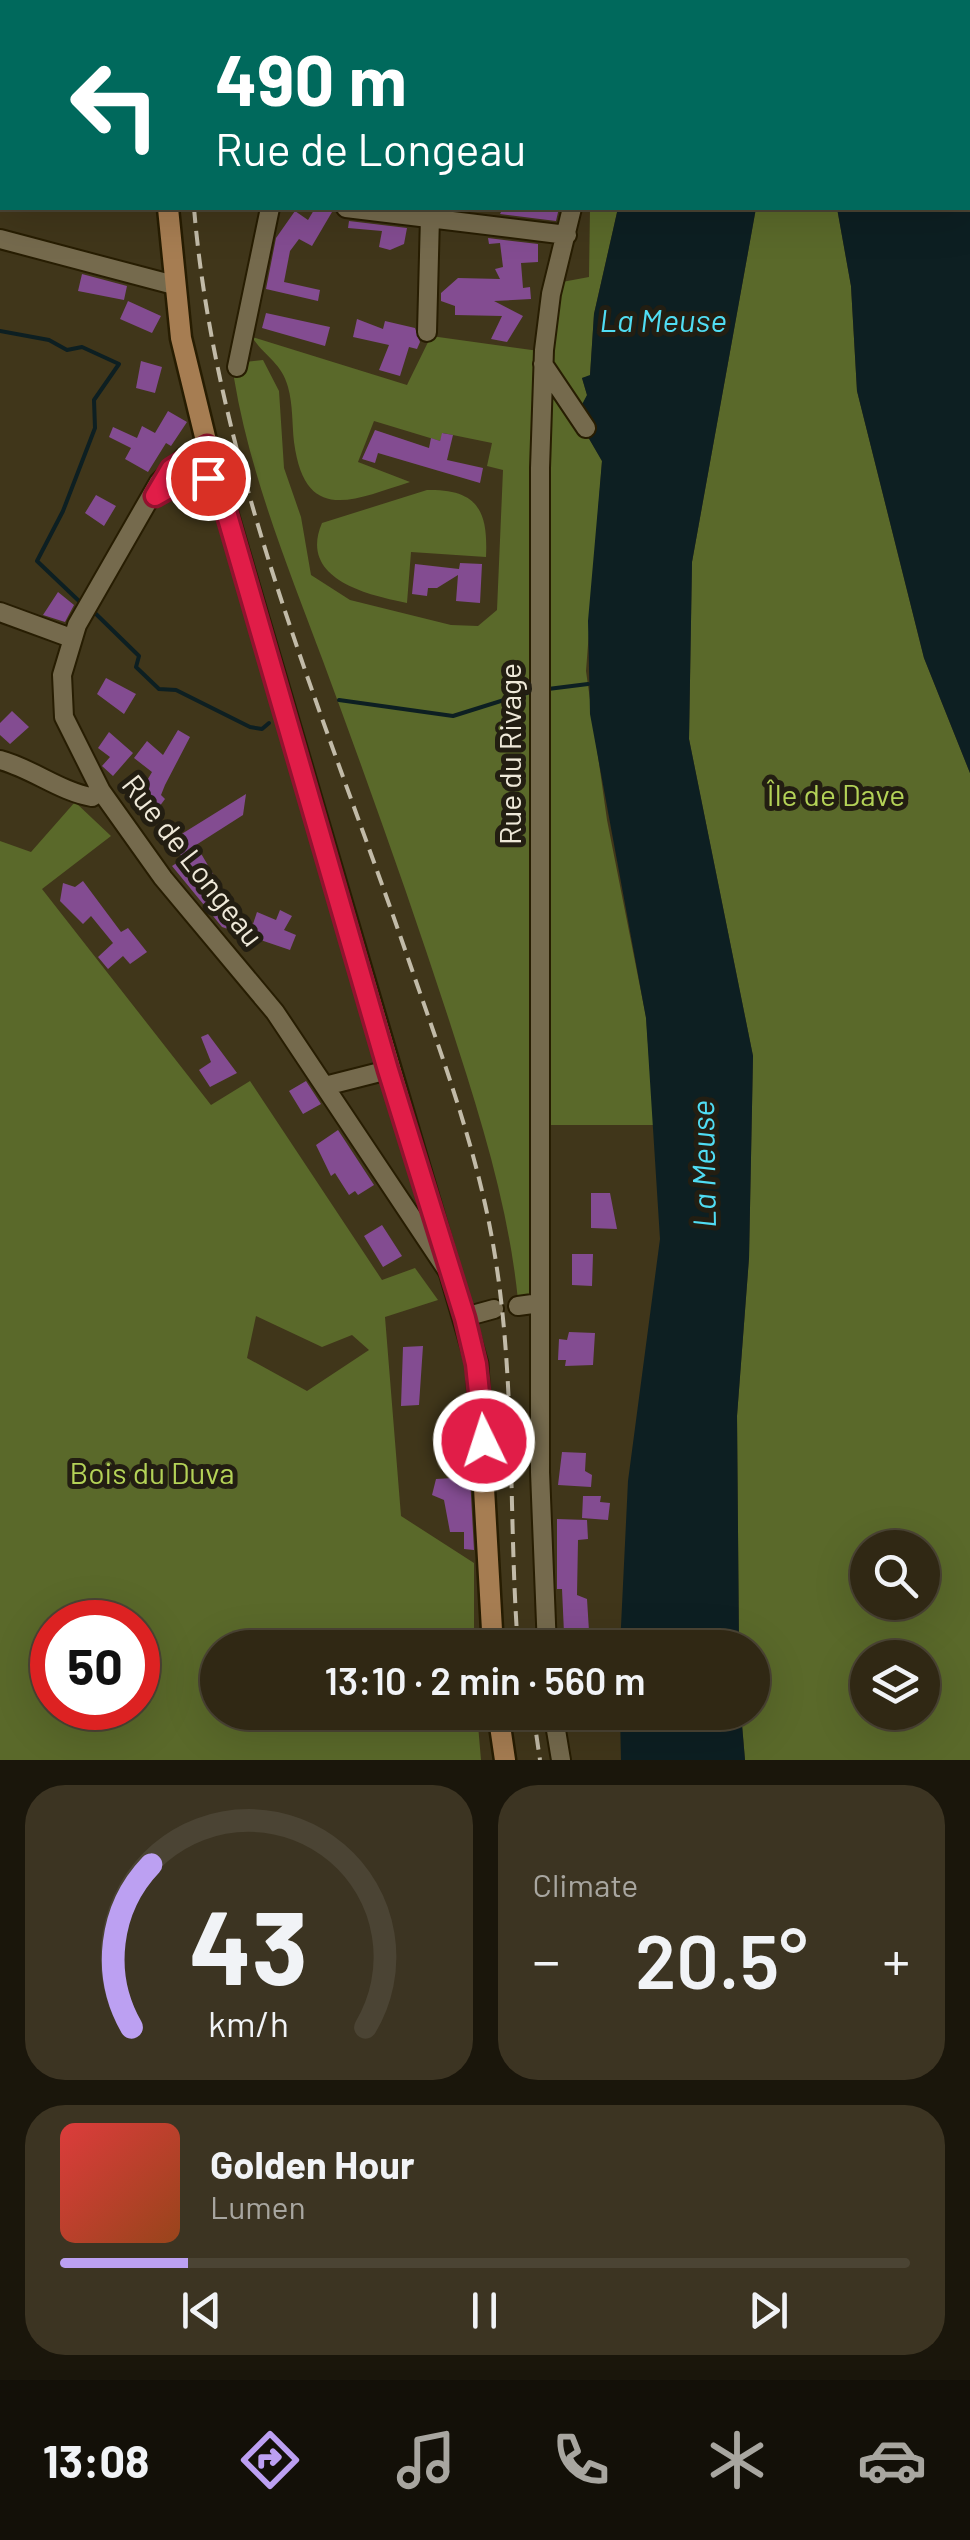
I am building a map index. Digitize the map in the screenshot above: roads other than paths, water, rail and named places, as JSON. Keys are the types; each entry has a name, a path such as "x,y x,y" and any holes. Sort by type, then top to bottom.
{"main road":[{"path":"168,210 174,285 207,446 388,1070 465,1318 482,1406 493,1630"},
{"path":"501,1730 505,1760"}],"street":[{"path":"237,367 270,210"},
{"path":"365,210 430,217 496,215 567,236"},
{"name":"Rue du Rivage","path":"548,1630 540,1304 538,691 543,364 551,294 572,210"},
{"path":"427,332 430,217"},
{"path":"0,239 174,285"},
{"path":"543,364 586,428"},
{"name":"Rue de Longeau","path":"207,446 171,469 71,638 62,675 64,716 101,791 162,878 275,1012 454,1279"},
{"path":"155,496 185,479 219,481"},
{"path":"0,612 71,638"},
{"path":"0,760 47,776 82,796 92,797 101,791"},
{"path":"326,1086 388,1070"},
{"path":"518,1306 540,1304"},
{"path":"465,1318 494,1309"},
{"path":"556,1730 562,1760"}],"water":[{"name":"La Meuse","path":"618,210 756,210 692,562 689,739 753,1056 749,1258 737,1416 739,1630 621,1630 628,1481 660,1239 646,1018 590,714 588,621 602,461 584,430 579,410 587,395 582,378 590,375 594,314"},
{"path":"837,210 970,210 970,773 924,658 857,391 851,286"},
{"path":"620,1730 742,1730 745,1760 621,1760"}],"waterway":[{"path":"0,331 49,340 67,350 82,347 119,364 94,400 95,428 63,511 37,561 79,601"},
{"path":"95,613 139,656 136,667 159,689 176,690 250,727 262,729 269,723"},
{"path":"548,689 588,684"},
{"path":"339,700 453,716 533,691"}],"railway":[{"path":"194,210 206,305 225,402 250,497 311,687 451,1084 485,1204 503,1314 517,1630"},
{"path":"536,1730 540,1760"}],"park label":[{"name":"Île de Dave","path":"836,796"},
{"name":"Bois du Duva","path":"152,1474"}]}
